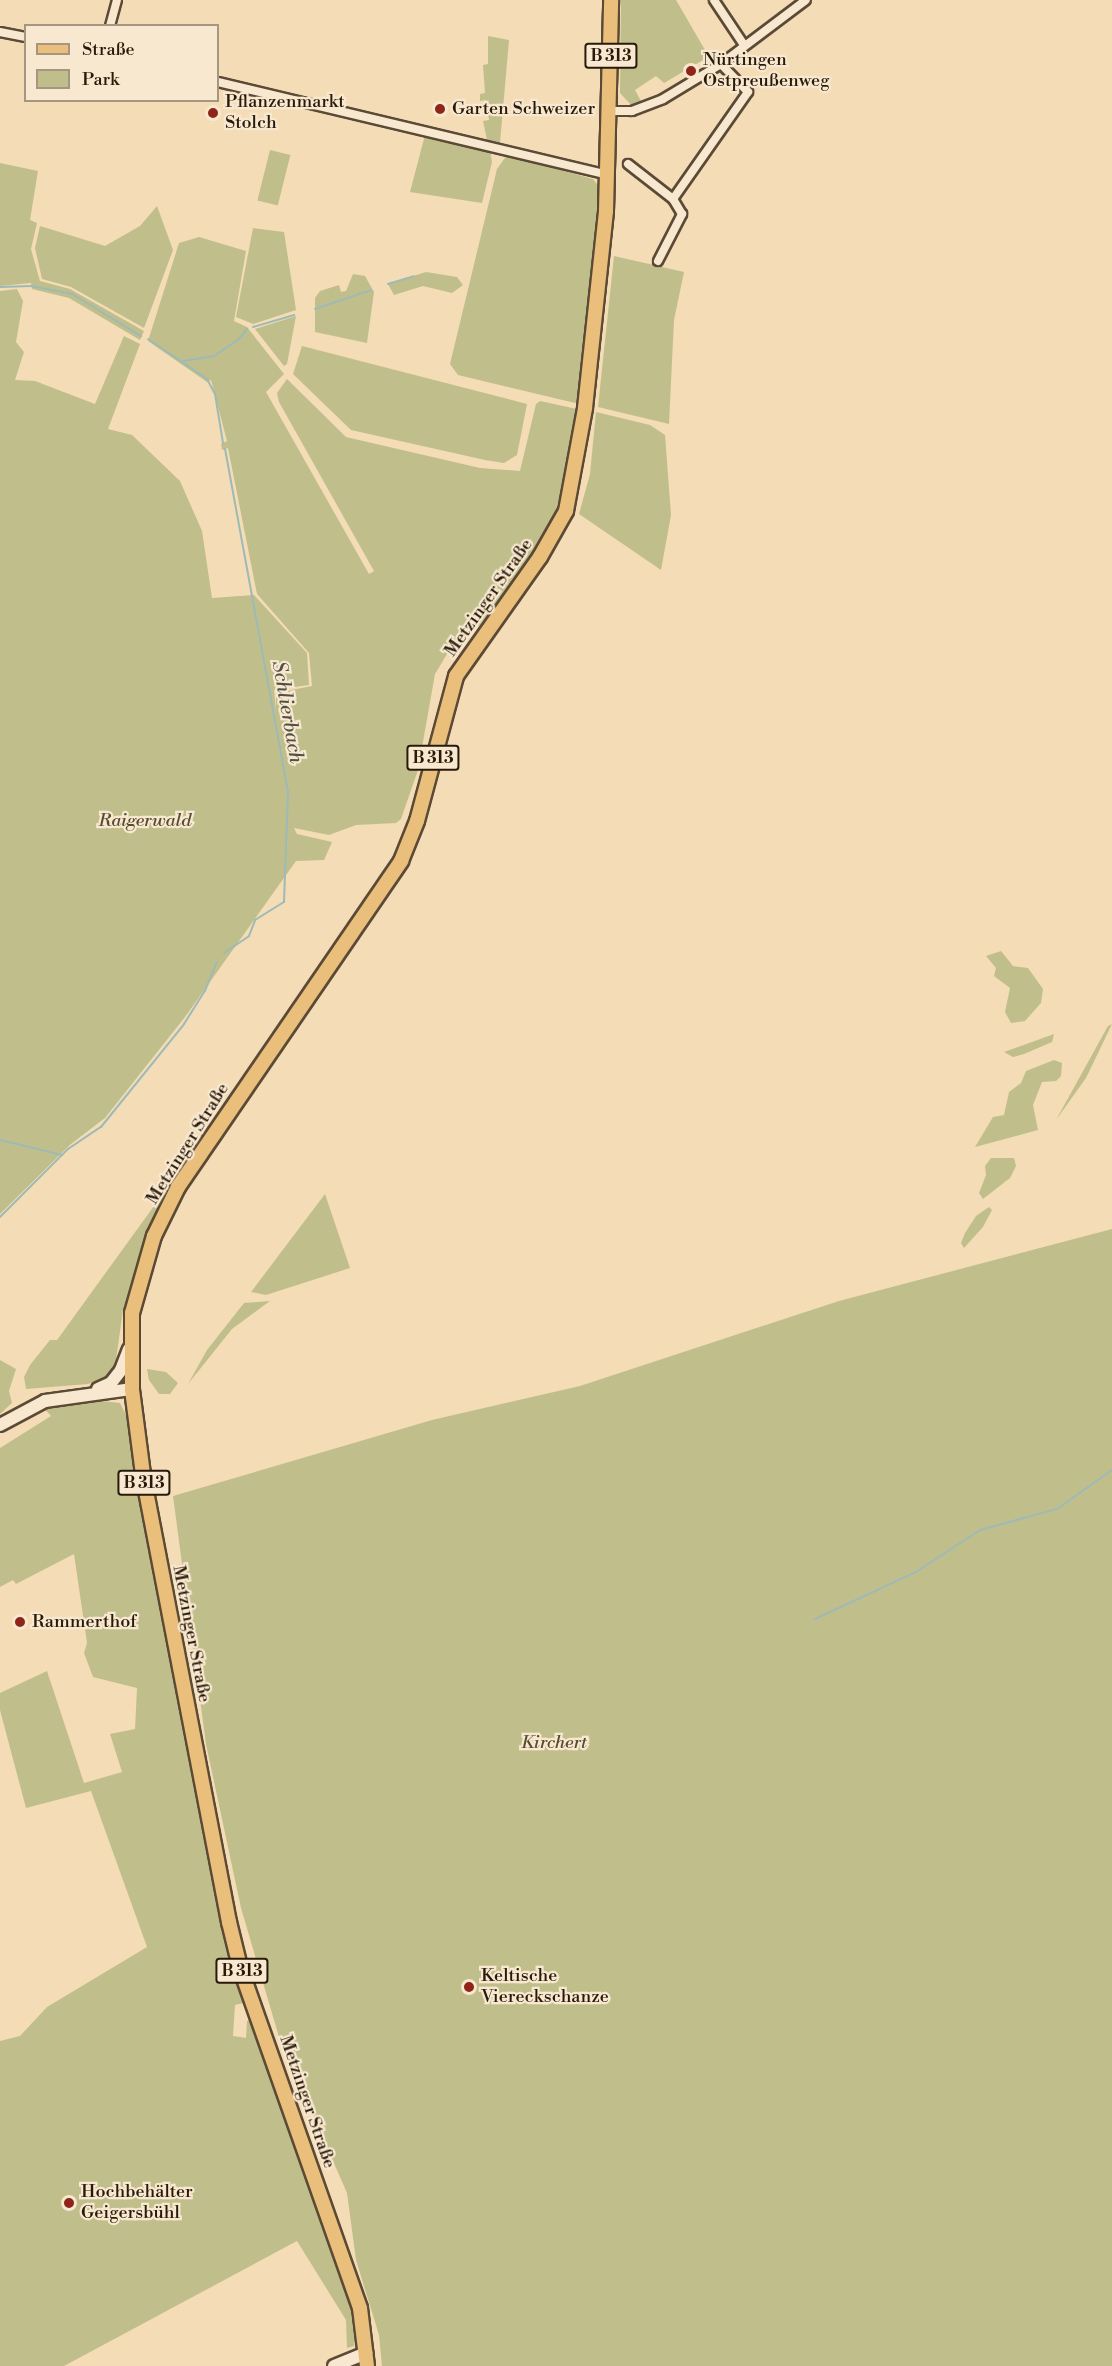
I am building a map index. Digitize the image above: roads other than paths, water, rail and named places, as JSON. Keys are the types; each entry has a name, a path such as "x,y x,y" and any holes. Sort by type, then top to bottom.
{"main road":[{"name":"Metzinger Straße","path":"367,2360 357,2298 240,1967 229,1922 160,1577 132,1389 129,1349 137,1292 165,1210 208,1139 383,892 417,821 456,676 540,557 566,511 585,408 609,175 611,0"}],"street":[{"path":"111,24 117,0"},
{"path":"714,0 744,45"},
{"path":"610,111 642,108 721,64 792,4 806,0"},
{"path":"0,32 24,37"},
{"path":"673,199 748,92 721,64"},
{"path":"219,82 609,175"},
{"path":"628,164 673,199 682,214 658,261"},
{"path":"86,1394 111,1383 129,1349"},
{"path":"0,1425 45,1401 132,1389"},
{"path":"334,2366 367,2360"}],"waterway":[{"path":"388,284 414,276"},
{"name":"Schlierbach","path":"0,287 31,286 72,294 141,336"},
{"path":"315,309 371,290"},
{"path":"253,327 294,315"},
{"path":"183,361 214,356 239,339 247,329"},
{"name":"Schlierbach","path":"148,339 207,379 215,394 223,443"},
{"name":"Schlierbach","path":"224,953 249,936 255,920 284,902 288,792 225,449"},
{"name":"Schlierbach","path":"0,1217 68,1149 101,1127 184,1024 205,991 217,962"},
{"path":"0,1140 62,1155"},
{"path":"815,1619 916,1572 980,1530 1057,1509 1112,1470"}],"place":[{"name":"Nürtingen Ostpreußenweg","path":"691,71"},
{"name":"Garten Schweizer","path":"440,109"},
{"name":"Pflanzenmarkt Stolch","path":"213,113"},
{"name":"Rammerthof","path":"20,1622"},
{"name":"Keltische Viereckschanze","path":"469,1987"},
{"name":"Hochbehälter Geigersbühl","path":"69,2203"}],"park label":[{"name":"Raigerwald","path":"145,821"},
{"name":"Kirchert","path":"554,1743"}]}
